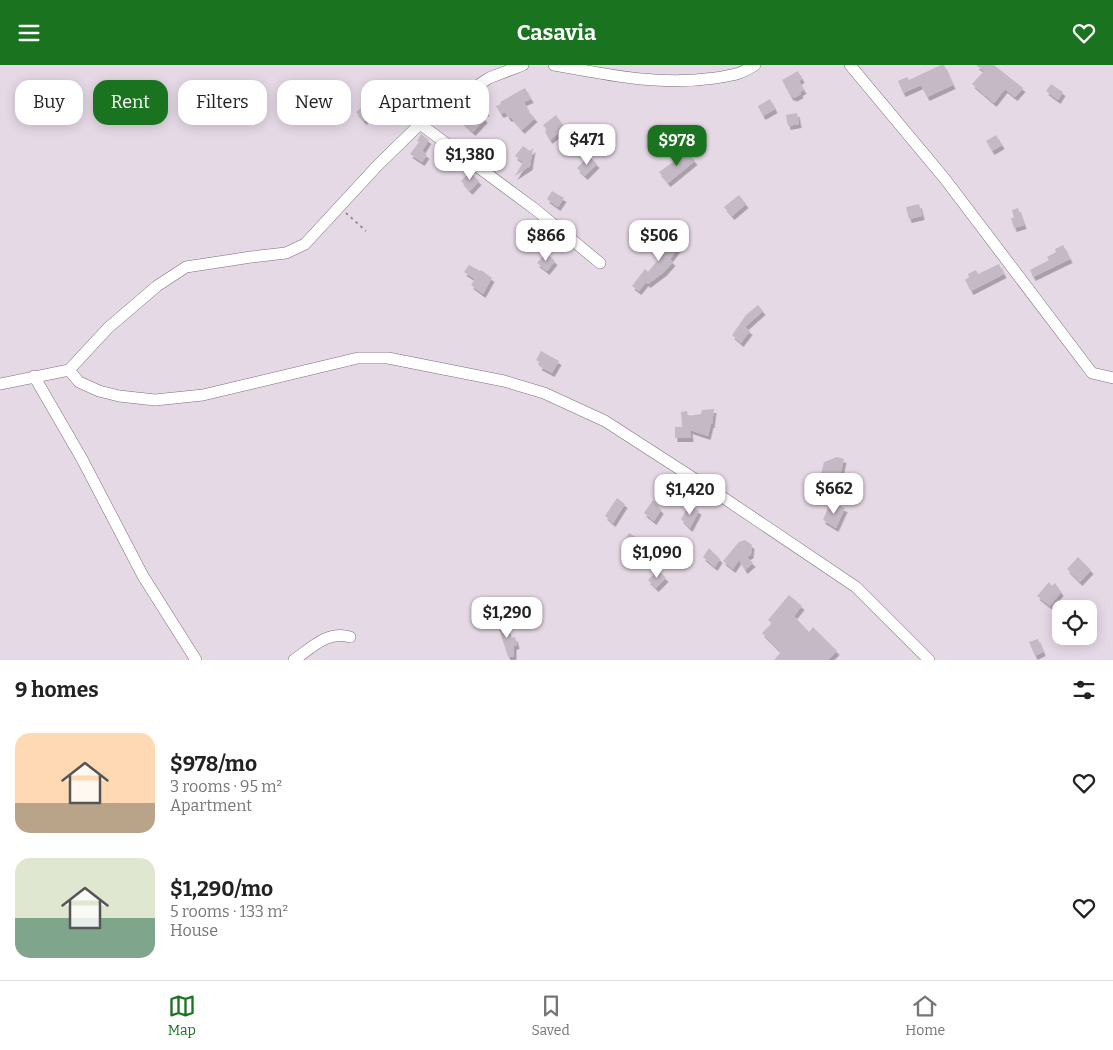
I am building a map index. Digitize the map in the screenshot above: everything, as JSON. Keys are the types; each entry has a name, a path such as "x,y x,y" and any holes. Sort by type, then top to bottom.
{"street":[{"path":"485,80 523,65"},
{"path":"554,65 578,67 613,77 677,82 741,73 755,65"},
{"path":"850,65 945,179 1092,373 1113,378"},
{"path":"0,384 69,370 108,328 157,286 177,272 194,264 286,253 297,249 305,244 378,165 419,125"},
{"path":"421,125 536,210 600,263"},
{"path":"69,370 78,382 99,391 119,396 155,400 203,395 358,359 388,358 504,381 544,393 605,421 856,587 929,660"},
{"path":"34,376 82,459 142,576 196,660"},
{"path":"294,660 330,636 341,634 350,637"}],"path":[{"path":"339,206 366,231"}],"building":[{"path":"944,65 953,85 927,97 921,85 903,93 898,81 907,77 909,80"},
{"path":"976,65 994,65 1023,88 1015,97 1005,89 994,103 972,84 984,71"},
{"path":"798,71 802,79 799,81 804,90 794,98 793,96 791,97 782,80"},
{"path":"1051,84 1063,92 1058,100 1046,91"},
{"path":"525,88 531,99 524,102 528,111 535,118 522,130 505,112 501,114 496,106"},
{"path":"770,99 775,109 763,116 758,106"},
{"path":"361,108 361,118 356,112"},
{"path":"797,113 799,124 788,126 786,115"},
{"path":"556,115 565,128 550,140 545,132 547,130 543,125"},
{"path":"466,125 479,125 473,132"},
{"path":"421,134 429,140 422,151 427,155 422,162 410,154 419,142 417,141"},
{"path":"996,135 1002,145 992,151 986,141"},
{"path":"523,146 530,151 533,148 530,166 515,176 523,162 515,156"},
{"path":"687,152 695,161 668,183 659,172"},
{"path":"589,156 597,164 585,176 577,168"},
{"path":"470,172 479,181 470,191 461,181"},
{"path":"552,191 564,198 558,207 547,199"},
{"path":"739,195 746,204 732,216 724,207"},
{"path":"919,204 922,216 909,219 906,207"},
{"path":"1018,208 1024,225 1014,228 1011,218 1014,218 1012,210"},
{"path":"665,232 673,242 675,240 680,245 670,259 673,262 664,272 648,284 646,282 639,291 632,286 645,269 648,272 666,250 656,241"},
{"path":"1063,245 1070,259 1033,277 1030,270 1049,260 1047,257 1056,252 1055,249"},
{"path":"546,253 555,261 547,271 537,263"},
{"path":"999,264 1004,274 971,291 965,280 969,277 968,274 976,270 978,274"},
{"path":"469,265 481,270 492,278 483,294 471,285 475,279 464,272"},
{"path":"758,305 763,311 745,327 750,331 741,343 732,335 746,315"},
{"path":"541,351 559,361 552,373 539,366 541,363 536,360"},
{"path":"714,409 708,436 690,430 691,438 675,438 675,427 682,427 681,412 687,411 688,416 701,414 702,410"},
{"path":"837,457 844,459 837,490 818,486 824,462"},
{"path":"617,498 625,504 613,523 605,516"},
{"path":"653,500 661,510 654,521 644,513"},
{"path":"830,503 845,508 836,528 823,520"},
{"path":"690,504 699,511 690,528 681,519"},
{"path":"629,533 639,539 633,551 622,544"},
{"path":"745,540 752,545 751,554 747,557 753,563 745,570 739,560 733,569 723,561 739,542"},
{"path":"709,548 720,559 715,567 703,557"},
{"path":"1078,557 1091,570 1080,582 1067,569"},
{"path":"658,570 666,578 656,588 648,580"},
{"path":"1049,582 1052,586 1055,583 1061,592 1055,600 1052,600 1050,606 1037,596"},
{"path":"789,595 802,606 794,616 809,632 813,627 837,651 828,660 774,660 781,652 762,633 772,623 768,620"},
{"path":"505,620 510,638 515,637 517,645 514,646 514,656 508,657 497,622"},
{"path":"1038,639 1043,652 1035,656 1029,642"}]}
